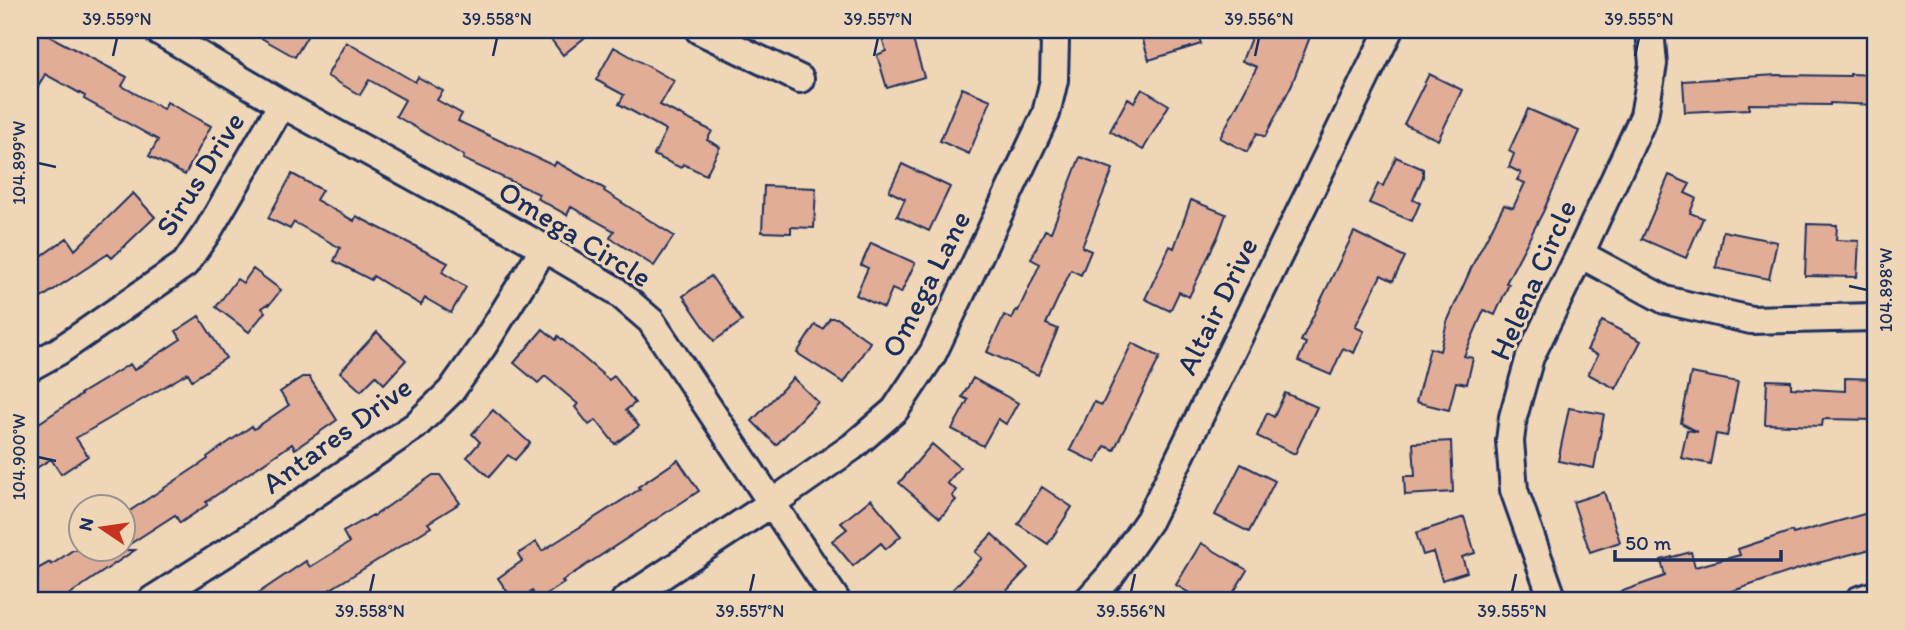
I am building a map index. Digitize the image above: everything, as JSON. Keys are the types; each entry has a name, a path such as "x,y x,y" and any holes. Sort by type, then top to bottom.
{"street":[{"name":"Omega Circle","path":"157,30 282,104 615,290 650,321 836,600"},
{"path":"699,30 800,79"},
{"name":"Altair Drive","path":"1088,600 1110,576 1149,520 1389,30"},
{"name":"Helena Circle","path":"1553,600 1514,490 1510,441 1514,417 1530,357 1644,116 1653,64 1650,30"},
{"name":"Omega Lane","path":"772,503 852,447 895,410 933,353 1046,114 1054,80 1052,35"},
{"name":"Sirus Drive","path":"30,367 59,351 184,264 208,231 282,104"},
{"name":"Antares Drive","path":"152,600 254,536 415,426 451,391 484,346 544,248"},
{"path":"1580,254 1665,300 1751,320 1875,317"},
{"path":"625,600 772,503"},
{"path":"1859,600 1875,595"}],"building":[{"path":"30,30 38,30 127,77 122,86 163,109 167,102 211,126 185,175 149,156 158,140 45,74 30,102"},
{"path":"247,30 311,30 295,57"},
{"path":"544,30 594,30 563,55"},
{"path":"910,30 924,77 887,88 877,55 886,51 881,34"},
{"path":"1140,30 1197,30 1201,44 1149,60"},
{"path":"1254,30 1301,30 1311,34 1292,84 1265,137 1257,133 1247,152 1220,138 1257,67 1242,61"},
{"path":"346,42 415,82 418,77 443,91 437,100 462,114 458,121 554,166 556,162 605,189 604,191 674,236 654,266 610,238 614,231 571,207 567,215 537,198 539,194 463,159 464,156 396,116 405,100 369,80 360,95 327,76"},
{"path":"614,47 674,81 660,105 712,131 707,140 720,147 706,175 683,164 681,168 654,155 666,130 619,104 624,95 596,80"},
{"path":"1429,74 1462,90 1438,140 1404,124"},
{"path":"1875,75 1875,105 1749,104 1749,109 1685,112 1683,81"},
{"path":"962,88 991,100 969,154 940,141"},
{"path":"1142,89 1169,105 1143,150 1110,131 1128,98 1134,102"},
{"path":"1528,109 1579,131 1543,212 1506,283 1509,284 1495,315 1484,310 1464,356 1473,358 1467,384 1456,382 1449,410 1416,402 1430,348 1440,351 1447,322 1473,264 1504,205 1513,208 1525,183 1517,180 1521,173 1509,167 1514,154 1509,151"},
{"path":"1080,157 1113,169 1082,247 1091,251 1081,275 1071,270 1046,324 1058,329 1038,375 987,352 1004,315 1012,319 1016,310 1018,311 1040,264 1031,259 1045,230 1051,232"},
{"path":"1396,157 1423,169 1423,177 1413,200 1420,203 1412,221 1369,203 1378,184 1383,186"},
{"path":"902,164 950,187 929,231 897,216 905,199 889,191"},
{"path":"292,174 322,190 316,200 354,221 356,216 448,263 442,272 466,287 451,313 425,298 421,305 373,276 371,280 334,261 340,248 294,222 290,229 268,218"},
{"path":"1669,175 1690,184 1685,193 1696,198 1690,213 1703,218 1686,258 1642,239"},
{"path":"764,186 816,188 814,228 791,227 791,233 762,232"},
{"path":"133,193 155,217 112,258 108,254 41,298 30,281 30,264 67,238 75,250"},
{"path":"1191,200 1226,214 1189,297 1179,292 1170,311 1145,299 1170,246 1174,248"},
{"path":"1807,224 1837,225 1836,240 1859,241 1857,277 1805,276"},
{"path":"1723,231 1777,242 1769,279 1716,268"},
{"path":"1354,232 1405,257 1393,281 1381,275 1355,327 1364,331 1354,353 1343,348 1331,375 1298,361 1306,343 1301,341"},
{"path":"871,243 915,263 901,293 892,289 884,308 856,295 868,268 861,265"},
{"path":"253,269 281,290 269,305 262,308 265,312 249,332 216,307 237,279 243,283"},
{"path":"711,276 742,321 714,341 683,296"},
{"path":"199,316 226,358 192,380 188,373 76,438 88,456 61,474 51,459 30,472 30,429 130,364 134,370 181,339 176,331"},
{"path":"830,318 837,318 870,342 844,383 797,353 815,325 823,329"},
{"path":"1602,321 1641,341 1616,389 1588,374 1598,355 1587,350"},
{"path":"543,329 556,340 558,336 609,380 614,376 635,403 626,410 639,426 615,444 596,420 589,425 575,407 578,404 545,376 538,383 514,363"},
{"path":"377,332 406,360 384,384 376,376 361,391 340,372"},
{"path":"1132,343 1160,357 1114,450 1105,446 1096,463 1070,450 1094,402 1102,405"},
{"path":"1691,373 1738,382 1727,436 1716,434 1710,464 1681,458 1687,430 1698,432 1681,423"},
{"path":"302,377 309,377 337,420 295,449 292,444 206,502 207,505 180,523 175,515 136,540 136,507 252,426 254,429 289,405 280,392"},
{"path":"793,378 818,402 776,445 752,421"},
{"path":"973,378 1018,403 1006,424 998,419 983,446 952,429 968,400 962,397"},
{"path":"1845,378 1875,379 1875,420 1823,419 1822,426 1765,424 1767,380 1791,381 1791,388 1845,391"},
{"path":"1285,393 1317,407 1295,454 1257,436 1267,413 1274,417"},
{"path":"1569,408 1604,414 1594,468 1558,461"},
{"path":"493,410 530,443 515,460 508,455 489,477 467,457 480,442 472,434"},
{"path":"1451,441 1453,492 1405,495 1404,476 1415,476 1413,443"},
{"path":"932,444 960,468 947,483 956,490 952,496 956,500 940,518 899,483"},
{"path":"678,460 699,491 562,581 564,583 538,600 532,591 519,600 513,600 498,578 522,561 518,554 536,542 542,551 640,489 638,487"},
{"path":"1241,464 1275,481 1249,532 1215,515"},
{"path":"433,475 440,475 460,503 428,523 431,527 326,592 332,600 248,600 306,561 310,567 349,543 343,532 374,516"},
{"path":"1042,487 1072,507 1048,544 1018,524"},
{"path":"1604,492 1620,542 1590,552 1573,502"},
{"path":"871,499 901,536 886,549 881,543 853,566 832,541 847,529 841,523"},
{"path":"1875,511 1875,548 1810,565 1724,594 1725,598 1603,598 1665,576 1661,560 1691,552 1695,567 1740,555 1738,549 1792,531 1793,534"},
{"path":"1464,517 1475,553 1462,557 1467,572 1442,580 1433,552 1423,555 1416,533"},
{"path":"992,534 1028,568 1001,597 994,591 985,600 943,600 982,558 975,552"},
{"path":"1201,543 1247,570 1229,600 1201,600 1176,585"},
{"path":"66,555 66,564 114,564 61,600 30,600 30,573 50,562 51,565"}]}
